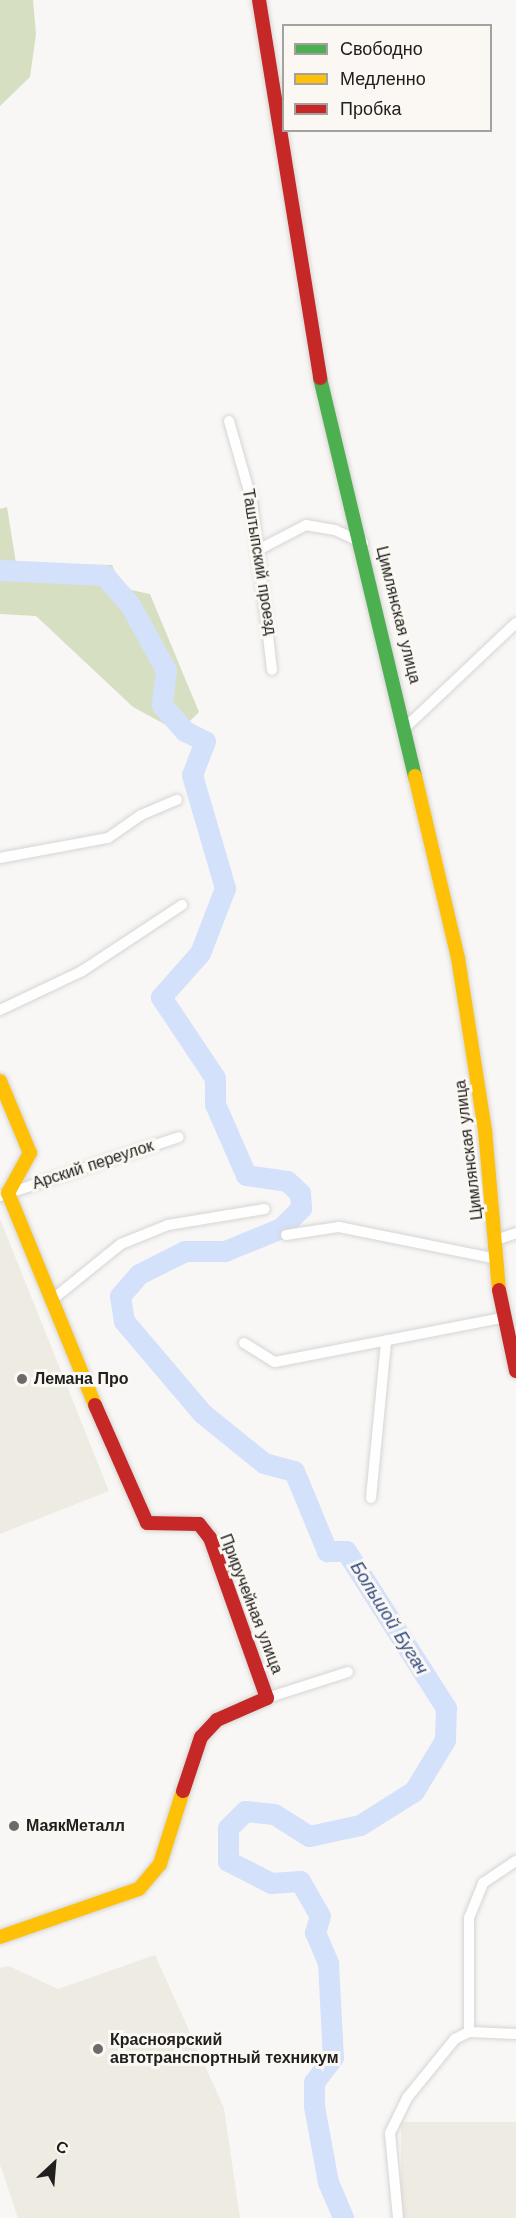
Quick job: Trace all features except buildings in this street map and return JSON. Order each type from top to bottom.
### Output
[{"type":"street","name":"Цимлянская улица","points":[[258,0],[297,219],[301,288],[407,726],[458,958],[496,1240],[493,1258],[501,1318],[516,1371]]},
{"type":"street","name":"Таштыпский проезд","points":[[229,421],[252,502],[272,670]]},
{"type":"street","points":[[258,550],[306,525],[335,530],[363,543]]},
{"type":"street","points":[[407,726],[516,623]]},
{"type":"street","points":[[0,858],[108,838],[141,815],[177,800]]},
{"type":"street","points":[[0,1010],[82,971],[182,905]]},
{"type":"street","points":[[0,1081],[30,1153],[4,1195]]},
{"type":"street","name":"Арский переулок","points":[[4,1195],[178,1137]]},
{"type":"street","name":"Приручейная улица","points":[[0,1937],[139,1889],[160,1864],[201,1737],[217,1720],[267,1698],[210,1538],[199,1524],[147,1523],[53,1299],[4,1195]]},
{"type":"street","points":[[53,1299],[121,1244],[168,1225],[265,1209]]},
{"type":"street","points":[[286,1235],[339,1227],[493,1258]]},
{"type":"street","points":[[496,1240],[516,1233]]},
{"type":"street","points":[[244,1343],[275,1362],[501,1318]]},
{"type":"street","points":[[371,1498],[386,1341]]},
{"type":"street","points":[[267,1698],[348,1672]]},
{"type":"street","points":[[470,2032],[469,1918],[483,1883],[516,1861]]},
{"type":"street","points":[[398,2218],[390,2133],[397,2114],[455,2039],[470,2032],[516,2034]]},
{"type":"shaded area","name":"Лемана Про","points":[[0,1219],[109,1491],[0,1534]]},
{"type":"shaded area","name":"Красноярский автотранспортный техникум","points":[[155,1955],[224,2108],[240,2218],[18,2218],[0,2165],[0,1968],[9,1966],[58,1989]]},
{"type":"shaded area","points":[[401,2122],[516,2122],[516,2218],[401,2218]]},
{"type":"green space","points":[[0,0],[33,0],[36,34],[30,77],[0,106]]},
{"type":"green space","points":[[7,507],[16,563],[112,565],[122,588],[150,594],[199,712],[179,732],[133,707],[36,616],[0,614],[0,509]]},
{"type":"waterway","name":"Большой Бугач","points":[[0,570],[104,575],[130,605],[166,670],[162,705],[185,731],[205,741],[192,775],[225,888],[200,953],[161,997],[215,1078],[215,1104],[246,1175],[287,1181],[300,1193],[301,1208],[281,1228],[225,1251],[185,1251],[139,1274],[120,1296],[124,1321],[202,1413],[264,1463],[294,1471],[327,1551],[346,1551],[446,1708],[445,1740],[414,1791],[360,1825],[309,1836],[274,1814],[245,1811],[228,1828],[228,1861],[271,1883],[300,1881],[320,1916],[315,1932],[328,1963],[333,2057],[314,2082],[314,2106],[328,2182],[343,2218]]},
{"type":"traffic: fast","points":[[320,378],[415,776]]},
{"type":"traffic: slow","points":[[415,776],[458,958],[485,1130],[499,1290]]},
{"type":"traffic: slow","points":[[0,1081],[30,1153],[8,1193],[95,1405]]},
{"type":"traffic: slow","points":[[0,1937],[139,1889],[160,1864],[183,1791]]},
{"type":"traffic: jam","points":[[259,0],[320,378]]},
{"type":"traffic: jam","points":[[499,1290],[516,1371]]},
{"type":"traffic: jam","points":[[95,1405],[147,1523],[199,1524],[210,1538],[267,1698],[217,1720],[201,1737],[183,1791]]},
{"type":"place","name":"Лемана Про","points":[[22,1379]]},
{"type":"place","name":"МаякМеталл","points":[[14,1826]]},
{"type":"place","name":"Красноярский автотранспортный техникум","points":[[98,2049]]}]
